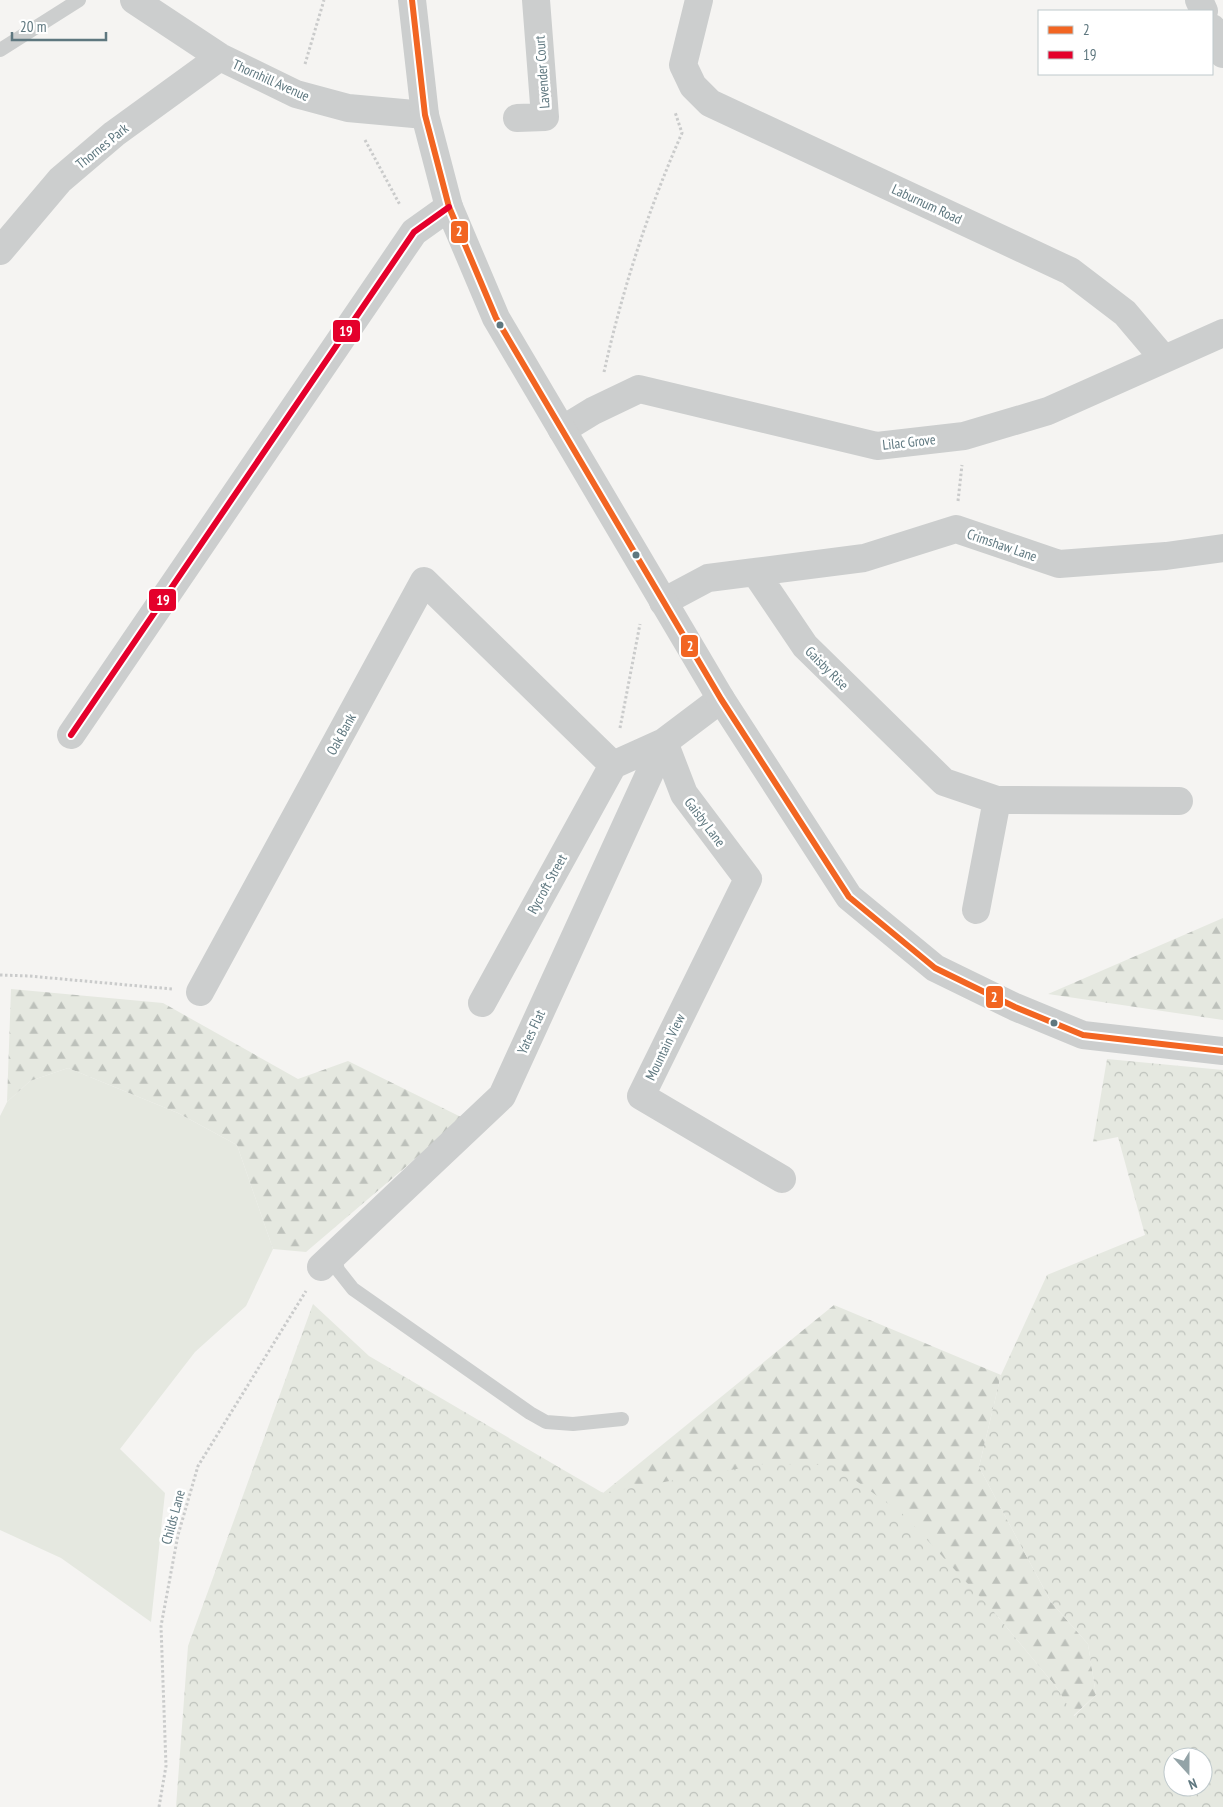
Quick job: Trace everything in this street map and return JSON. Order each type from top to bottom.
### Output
[{"type":"street","name":"Thornhill Avenue","points":[[134,0],[220,57],[296,94],[348,108],[425,115]]},
{"type":"street","points":[[412,0],[425,115],[449,207],[496,318],[721,699],[849,897],[935,968],[1015,1007],[1083,1035],[1223,1051]]},
{"type":"street","name":"Lavender Court","points":[[517,118],[545,117],[536,0]]},
{"type":"street","points":[[684,65],[699,0]]},
{"type":"street","points":[[1213,30],[1223,54]]},
{"type":"street","name":"Thornes Park","points":[[0,251],[60,180],[114,134],[220,57]]},
{"type":"street","name":"Laburnum Road","points":[[684,65],[693,86],[710,103],[1070,271],[1125,312],[1164,359]]},
{"type":"street","points":[[71,735],[414,232],[449,207]]},
{"type":"street","name":"Lilac Grove","points":[[562,430],[593,411],[638,389],[877,446],[964,436],[1048,411],[1223,333]]},
{"type":"street","name":"Crimshaw Lane","points":[[755,572],[864,558],[956,529],[1059,564],[1166,556],[1223,548]]},
{"type":"street","points":[[662,602],[708,578],[755,572]]},
{"type":"street","name":"Gaisby Rise","points":[[755,572],[805,646],[944,782],[997,800],[1179,801]]},
{"type":"street","name":"Oak Bank","points":[[200,992],[424,581],[613,765]]},
{"type":"street","points":[[613,765],[664,742],[721,699]]},
{"type":"street","name":"Gaisby Lane","points":[[664,742],[684,794],[748,879]]},
{"type":"street","name":"Yates Flat","points":[[327,1262],[502,1096],[664,742]]},
{"type":"street","name":"Rycroft Street","points":[[482,1003],[613,765]]},
{"type":"street","points":[[976,910],[997,800]]},
{"type":"street","name":"Mountain View","points":[[748,879],[641,1096],[782,1179]]},
{"type":"lane","points":[[0,50],[80,0]]},
{"type":"lane","points":[[327,1262],[338,1270],[353,1289],[514,1402],[546,1422],[573,1424],[622,1419]]},
{"type":"path","points":[[296,94],[324,0]]},
{"type":"path","points":[[593,411],[626,289],[664,175],[682,133],[673,106],[672,87],[684,65]]},
{"type":"path","points":[[348,108],[414,232]]},
{"type":"path","points":[[956,529],[964,436]]},
{"type":"path","points":[[613,765],[642,618],[662,602]]},
{"type":"path","points":[[0,975],[30,976],[200,992]]},
{"type":"path","name":"Childs Lane","points":[[159,1807],[166,1766],[161,1626],[178,1535],[198,1466],[327,1262]]},
{"type":"green space","points":[[1223,918],[1223,1020],[1048,994]]},
{"type":"green space","points":[[11,989],[163,1003],[298,1079],[348,1061],[463,1118],[306,1252],[273,1249],[237,1145],[178,1113],[68,1068],[30,1081],[7,1102]]},
{"type":"green space","points":[[1107,1059],[1223,1070],[1223,1807],[176,1807],[188,1646],[313,1304],[369,1356],[603,1493],[764,1464],[834,1465],[904,1515],[994,1612],[1057,1688],[1074,1716],[1096,1695],[1088,1644],[1051,1602],[979,1467],[1001,1375],[1047,1275],[1145,1235],[1118,1137],[1093,1142]]},
{"type":"green space","points":[[68,1068],[178,1113],[237,1145],[273,1249],[246,1306],[195,1352],[120,1449],[165,1493],[151,1622],[61,1558],[0,1530],[0,1116],[7,1102],[30,1081]]},
{"type":"green space","points":[[834,1305],[1001,1375],[979,1467],[1051,1602],[1088,1644],[1096,1695],[1073,1716],[1057,1688],[994,1612],[603,1493]]},
{"type":"transit line","name":"2","points":[[412,0],[425,115],[449,207],[496,318],[721,699],[849,897],[935,968],[1015,1007],[1083,1035],[1223,1051]]},
{"type":"transit line","name":"19","points":[[71,735],[414,232],[449,207]]}]
